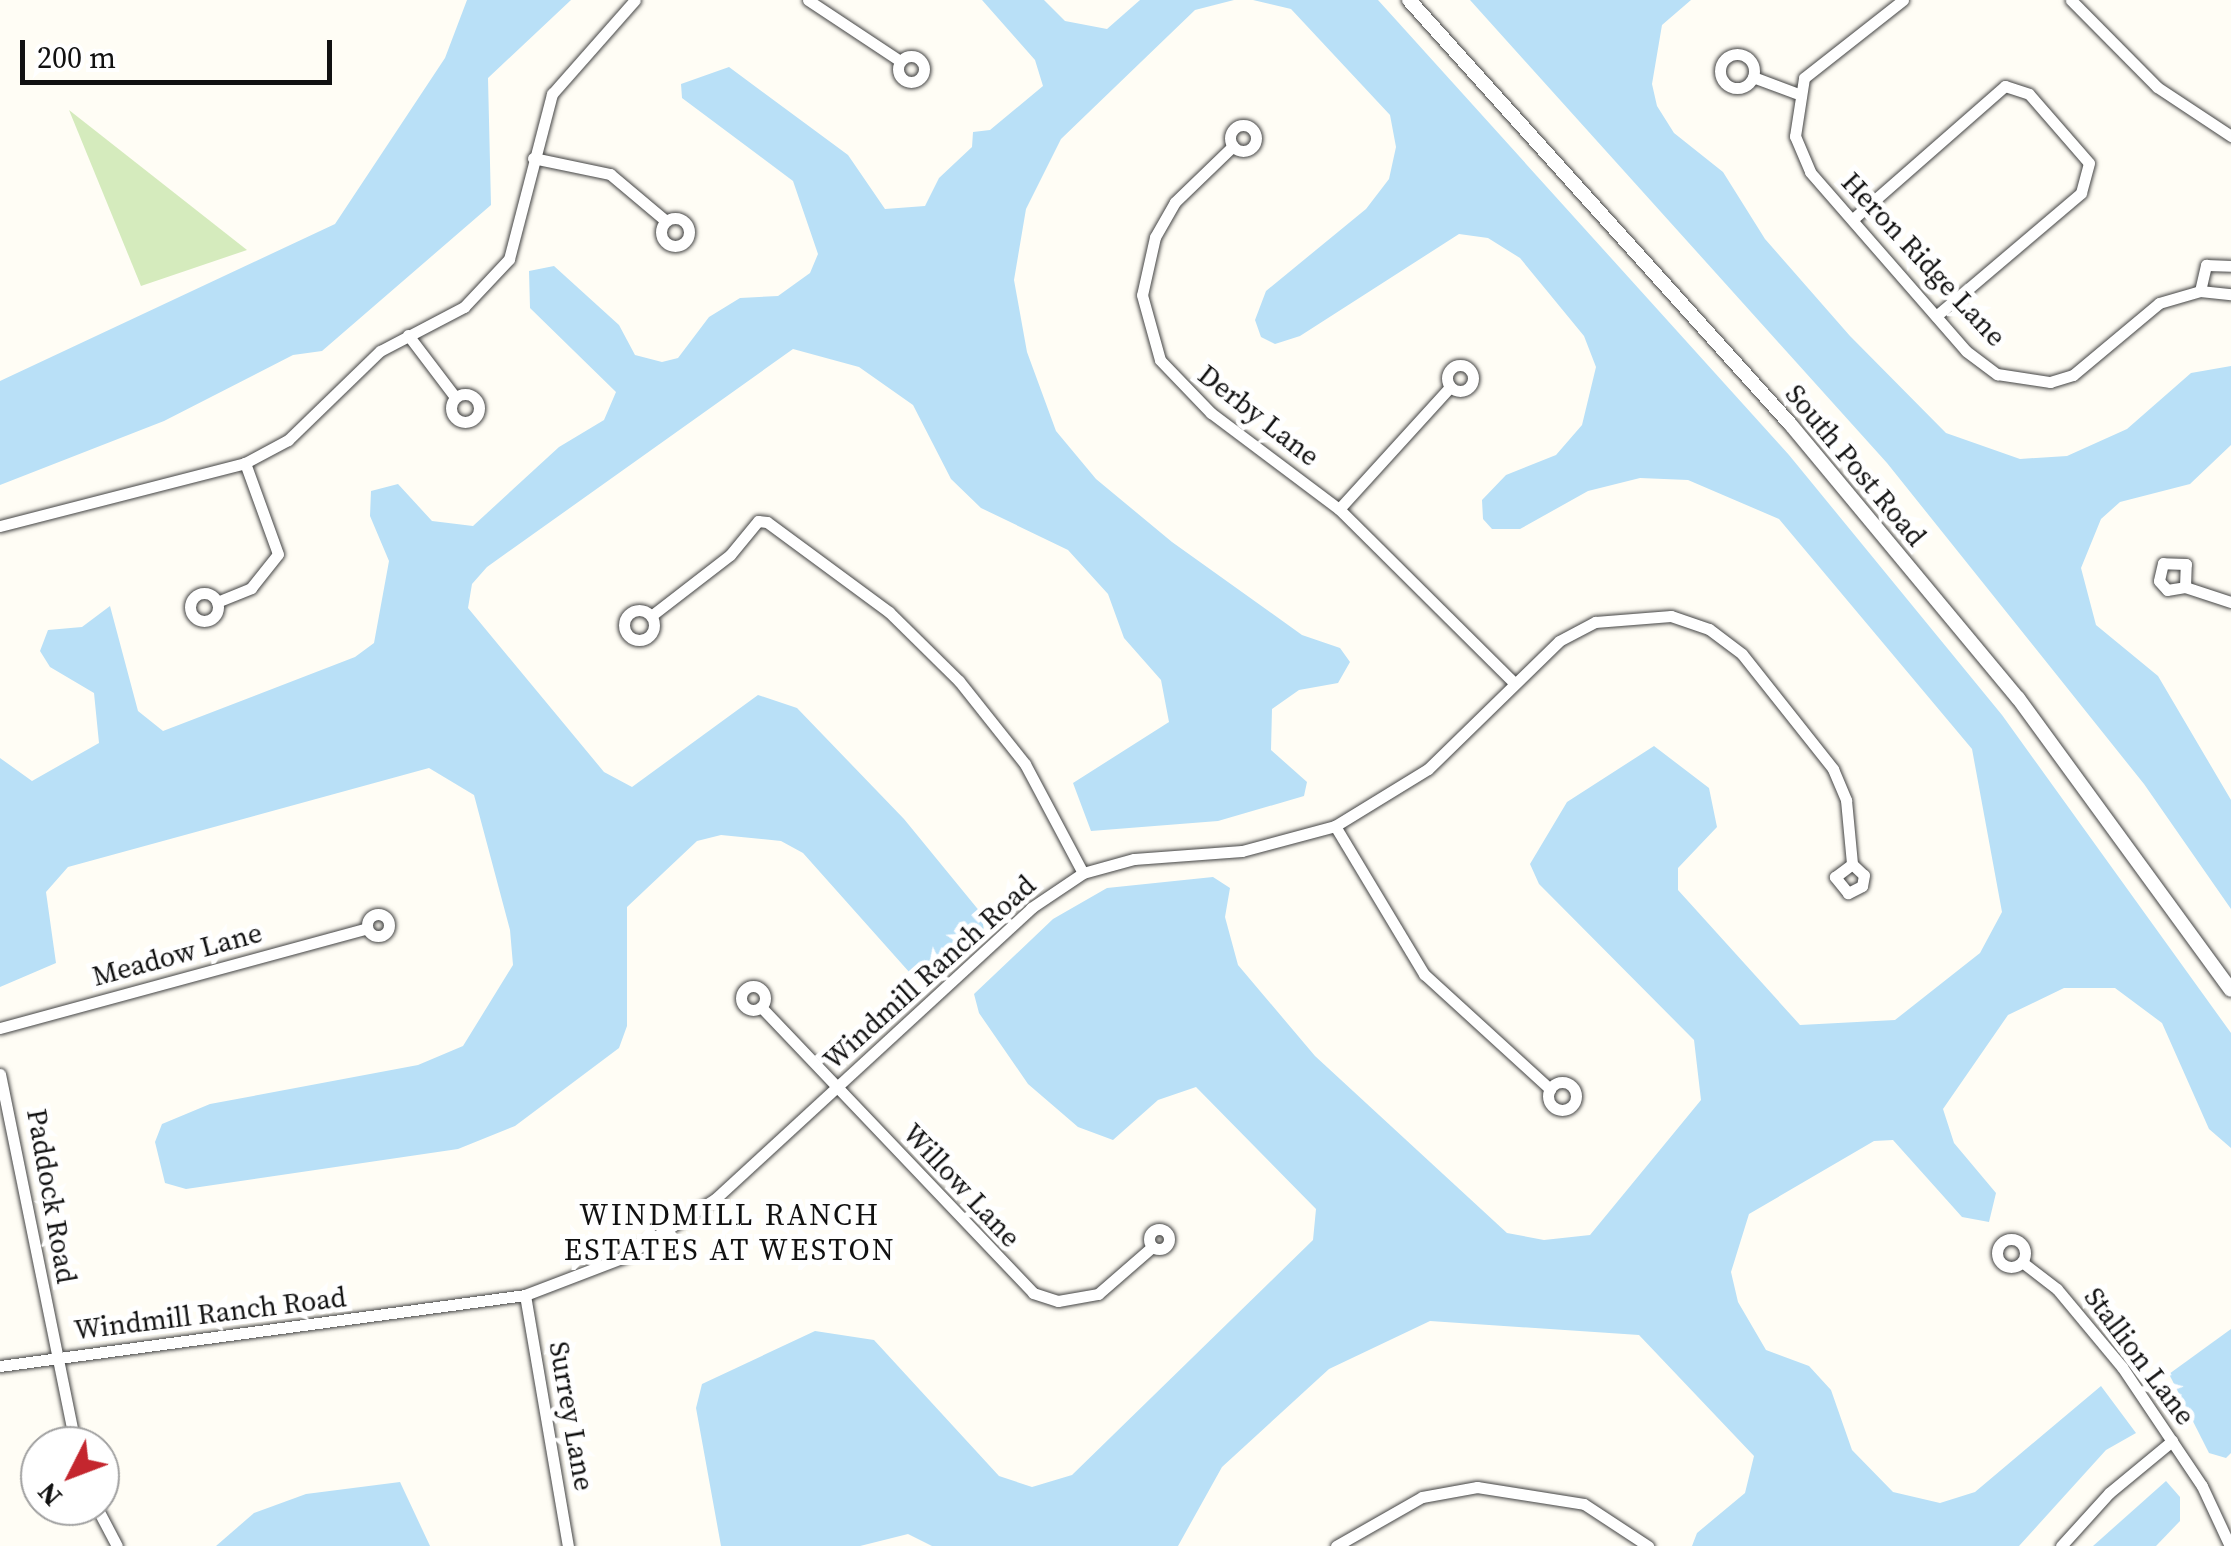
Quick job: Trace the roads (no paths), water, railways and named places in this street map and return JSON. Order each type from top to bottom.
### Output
[{"type":"street","points":[[0,526],[245,463],[288,440],[350,376],[408,335],[464,306],[509,259],[526,215],[533,158],[552,94],[634,0]]},
{"type":"street","points":[[808,0],[900,61]]},
{"type":"street","name":"South Post Road","points":[[1408,0],[1791,425],[2018,698],[2231,990]]},
{"type":"street","points":[[1753,76],[1796,93],[1812,70],[1903,0]]},
{"type":"street","points":[[2071,0],[2146,78],[2231,136]]},
{"type":"street","points":[[1853,219],[2005,86],[2029,94],[2077,149],[2090,174],[2081,193],[1936,316]]},
{"type":"street","name":"Heron Ridge Lane","points":[[1796,93],[1795,136],[1810,172],[1936,316],[1997,374],[2050,382],[2073,375],[2142,311],[2200,291],[2231,294]]},
{"type":"street","name":"Derby Lane","points":[[1233,146],[1175,202],[1154,237],[1142,295],[1149,330],[1180,388],[1339,509],[1514,683]]},
{"type":"street","points":[[533,158],[610,174],[666,221]]},
{"type":"street","name":"Heron Ridge Lane","points":[[2200,291],[2206,264],[2231,266]]},
{"type":"street","points":[[408,335],[455,398]]},
{"type":"street","points":[[1339,509],[1450,387]]},
{"type":"street","points":[[217,602],[251,588],[278,554],[245,463]]},
{"type":"street","points":[[651,616],[730,555],[758,521],[766,522],[889,612],[960,681],[1024,764],[1083,874]]},
{"type":"street","points":[[2185,587],[2231,602]]},
{"type":"street","name":"Windmill Ranch Road","points":[[0,1366],[525,1295],[666,1233],[716,1199],[1031,908],[1083,874],[1134,859],[1242,851],[1335,826],[1428,768],[1559,641],[1595,622],[1671,616],[1709,629],[1742,654],[1821,746],[1846,800],[1852,864]]},
{"type":"street","points":[[1335,826],[1424,974],[1550,1089]]},
{"type":"street","name":"Meadow Lane","points":[[0,1028],[367,928]]},
{"type":"street","name":"Willow Lane","points":[[762,1008],[1033,1293],[1058,1301],[1098,1294],[1152,1247]]},
{"type":"street","name":"Paddock Road","points":[[0,1074],[71,1426]]},
{"type":"street","name":"Stallion Lane","points":[[2022,1262],[2090,1325],[2172,1441],[2230,1546]]},
{"type":"street","name":"Surrey Lane","points":[[525,1295],[568,1546]]},
{"type":"street","points":[[2061,1546],[2122,1480],[2172,1441]]},
{"type":"street","points":[[1336,1546],[1422,1497],[1477,1486],[1584,1504],[1648,1546]]},
{"type":"water","points":[[467,0],[571,0],[488,78],[491,205],[322,351],[293,355],[164,421],[0,485],[0,381],[335,224],[445,58]]},
{"type":"water","points":[[982,0],[1044,0],[1065,21],[1107,29],[1140,0],[1234,0],[1195,10],[1061,139],[1026,209],[1014,280],[1027,352],[1056,431],[1096,479],[1172,542],[1302,635],[1340,648],[1350,662],[1338,683],[1299,690],[1272,709],[1271,750],[1307,782],[1304,796],[1218,821],[1091,831],[1073,783],[1169,722],[1161,680],[1124,638],[1108,594],[1068,550],[981,508],[951,479],[913,405],[859,367],[793,349],[487,567],[472,584],[468,608],[604,772],[632,787],[758,695],[797,708],[904,819],[981,913],[984,930],[930,978],[910,973],[803,853],[781,841],[721,835],[697,841],[627,907],[627,1026],[619,1048],[515,1126],[458,1149],[186,1189],[165,1183],[155,1142],[162,1124],[210,1104],[418,1065],[463,1046],[513,965],[510,930],[474,795],[429,768],[68,867],[46,892],[56,963],[0,987],[0,758],[32,781],[99,743],[94,693],[50,667],[40,651],[48,630],[82,627],[110,606],[138,711],[163,731],[355,657],[374,643],[389,561],[370,516],[371,491],[398,484],[432,521],[473,526],[559,447],[604,420],[616,392],[530,308],[529,271],[554,266],[619,325],[635,355],[662,362],[678,358],[709,317],[740,298],[778,296],[810,273],[818,254],[793,181],[682,98],[681,84],[729,67],[848,155],[885,209],[925,206],[939,178],[972,147],[973,132],[990,130],[1043,86],[1035,60]]},
{"type":"water","points":[[1253,0],[1378,0],[1789,455],[2002,715],[2231,1033],[2231,1148],[2209,1129],[2162,1023],[2115,988],[2064,988],[2008,1015],[1943,1109],[1954,1143],[1996,1193],[1989,1222],[1962,1217],[1893,1140],[1874,1141],[1749,1214],[1731,1272],[1738,1302],[1766,1350],[1809,1366],[1831,1390],[1852,1450],[1893,1492],[1940,1503],[1975,1492],[2101,1386],[2136,1433],[2106,1450],[2019,1546],[1692,1546],[1697,1533],[1745,1493],[1754,1456],[1639,1335],[1430,1321],[1329,1369],[1222,1467],[1178,1546],[932,1546],[908,1534],[860,1546],[721,1546],[696,1408],[702,1384],[815,1331],[874,1340],[999,1476],[1032,1487],[1072,1475],[1313,1240],[1316,1209],[1196,1087],[1158,1100],[1113,1140],[1078,1127],[1028,1084],[979,1013],[974,994],[1053,919],[1107,888],[1213,877],[1230,888],[1225,917],[1238,965],[1315,1056],[1507,1233],[1544,1240],[1590,1235],[1701,1100],[1694,1040],[1539,884],[1530,864],[1567,802],[1654,746],[1709,788],[1717,827],[1678,868],[1678,890],[1800,1025],[1895,1020],[1980,953],[2002,912],[1972,749],[1779,519],[1688,480],[1640,478],[1588,491],[1520,529],[1492,529],[1483,519],[1482,500],[1506,475],[1556,455],[1582,425],[1596,367],[1584,336],[1520,258],[1488,238],[1459,234],[1300,336],[1275,344],[1261,337],[1255,320],[1266,291],[1366,209],[1389,179],[1396,147],[1390,115],[1291,9]]},
{"type":"water","points":[[1470,0],[1691,0],[1662,25],[1652,84],[1657,106],[1674,133],[1723,172],[1765,239],[1850,336],[1946,433],[2020,459],[2067,456],[2127,429],[2191,373],[2231,366],[2231,445],[2190,484],[2120,502],[2101,519],[2081,568],[2096,625],[2158,676],[2231,800],[2231,909],[2144,784],[1887,463]]},
{"type":"water","points":[[2231,1329],[2231,1453],[2226,1458],[2209,1453],[2169,1374]]},
{"type":"water","points":[[2166,1481],[2180,1497],[2180,1521],[2156,1546],[2093,1546]]},
{"type":"water","points":[[400,1482],[430,1546],[216,1546],[254,1513],[306,1494]]},
{"type":"district","name":"WINDMILL RANCH ESTATES AT WESTON","points":[[730,1232]]}]
